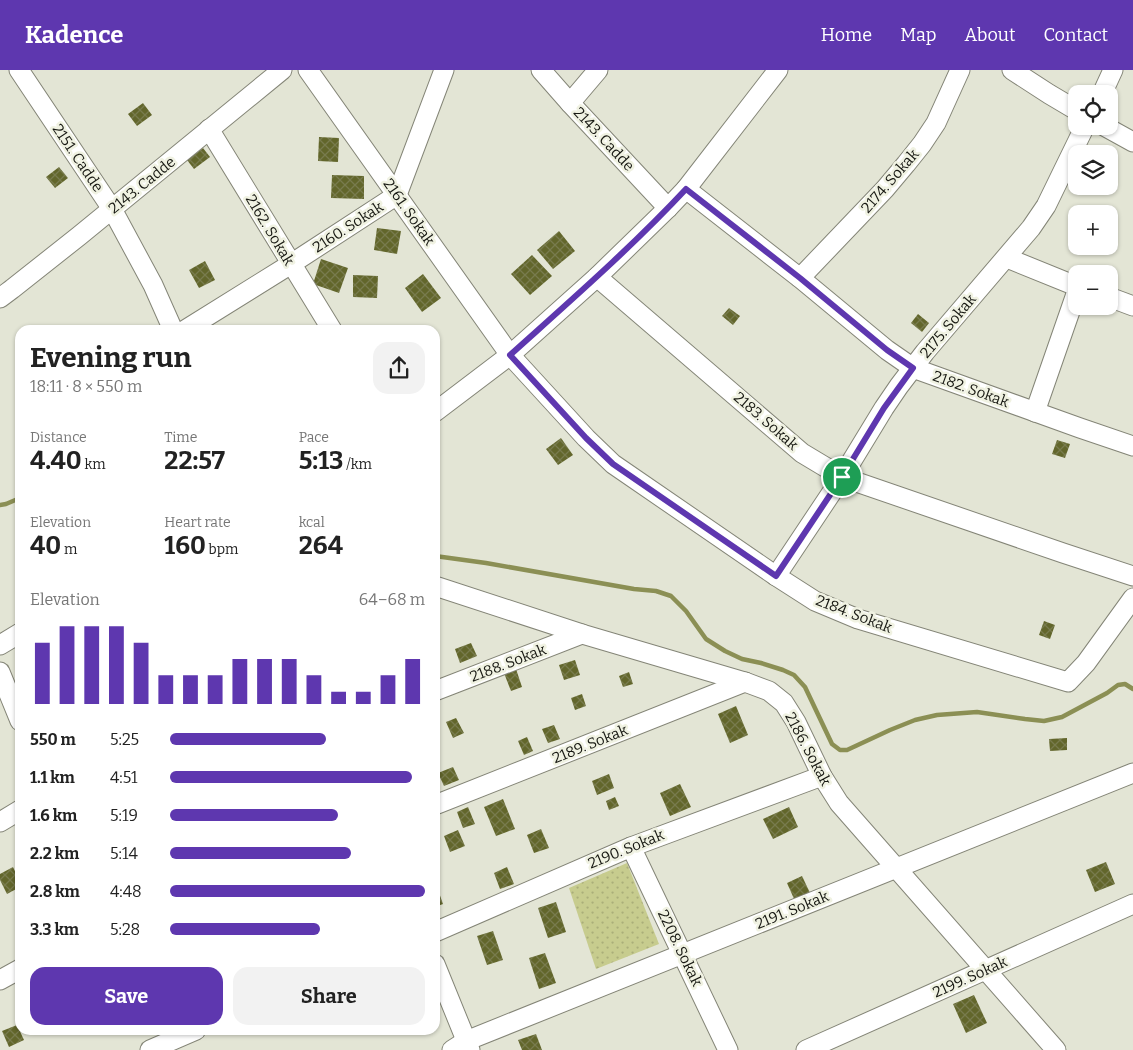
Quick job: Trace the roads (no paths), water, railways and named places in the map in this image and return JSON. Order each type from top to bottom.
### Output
[{"type":"street","name":"2151. Cadde","points":[[19,70],[112,209],[144,265],[171,325]]},
{"type":"street","name":"2143. Cadde","points":[[0,298],[54,257],[282,70]]},
{"type":"street","name":"2161. Sokak","points":[[308,70],[510,355]]},
{"type":"street","name":"2160. Sokak","points":[[193,325],[397,195],[444,70]]},
{"type":"street","name":"2143. Cadde","points":[[541,70],[668,208]]},
{"type":"street","points":[[570,103],[598,70]]},
{"type":"street","points":[[440,408],[510,355],[597,277],[668,208],[686,189],[778,70]]},
{"type":"street","name":"2174. Sokak","points":[[800,278],[885,189],[912,157],[936,122],[960,70]]},
{"type":"street","points":[[1012,70],[1068,105]]},
{"type":"street","points":[[1106,85],[1113,70]]},
{"type":"street","name":"2162. Sokak","points":[[210,129],[329,325]]},
{"type":"street","points":[[1118,134],[1133,142]]},
{"type":"street","name":"2175. Sokak","points":[[776,576],[842,477],[884,408],[913,368],[1032,228],[1046,206],[1082,135]]},
{"type":"street","name":"2182. Sokak","points":[[686,189],[800,278],[887,350],[913,368],[1133,446]]},
{"type":"street","points":[[1007,258],[1068,283]]},
{"type":"street","name":"2183. Sokak","points":[[597,277],[802,453],[842,477],[1133,576]]},
{"type":"street","points":[[1118,300],[1133,306]]},
{"type":"street","points":[[1035,412],[1069,315]]},
{"type":"street","name":"2184. Sokak","points":[[510,355],[586,438],[613,464],[776,576],[814,600],[858,619],[1068,682],[1086,663],[1133,598]]},
{"type":"street","name":"2186. Sokak","points":[[440,588],[582,634],[745,682],[769,691],[784,703],[796,722],[822,776],[839,803],[1056,1050]]},
{"type":"street","name":"2188. Sokak","points":[[440,689],[582,634]]},
{"type":"street","points":[[0,645],[15,636]]},
{"type":"street","points":[[0,672],[15,709]]},
{"type":"street","name":"2189. Sokak","points":[[440,803],[745,682]]},
{"type":"street","name":"2191. Sokak","points":[[463,1047],[683,955],[1133,773]]},
{"type":"street","name":"2190. Sokak","points":[[440,930],[631,847],[822,776]]},
{"type":"street","points":[[0,822],[15,813]]},
{"type":"street","name":"2208. Sokak","points":[[631,847],[728,1050]]},
{"type":"street","name":"2199. Sokak","points":[[806,1050],[1133,904]]},
{"type":"street","points":[[0,980],[15,972]]},
{"type":"street","points":[[440,979],[463,1047]]},
{"type":"street","points":[[159,1043],[182,1035]]},
{"type":"waterway","points":[[0,505],[15,500]]},
{"type":"waterway","points":[[440,557],[656,591],[671,596],[686,611],[706,639],[742,659],[761,663],[794,675],[805,687],[832,744],[840,750],[847,750],[915,720],[937,715],[977,712],[1044,721],[1062,717],[1118,685],[1125,684],[1133,689]]}]
